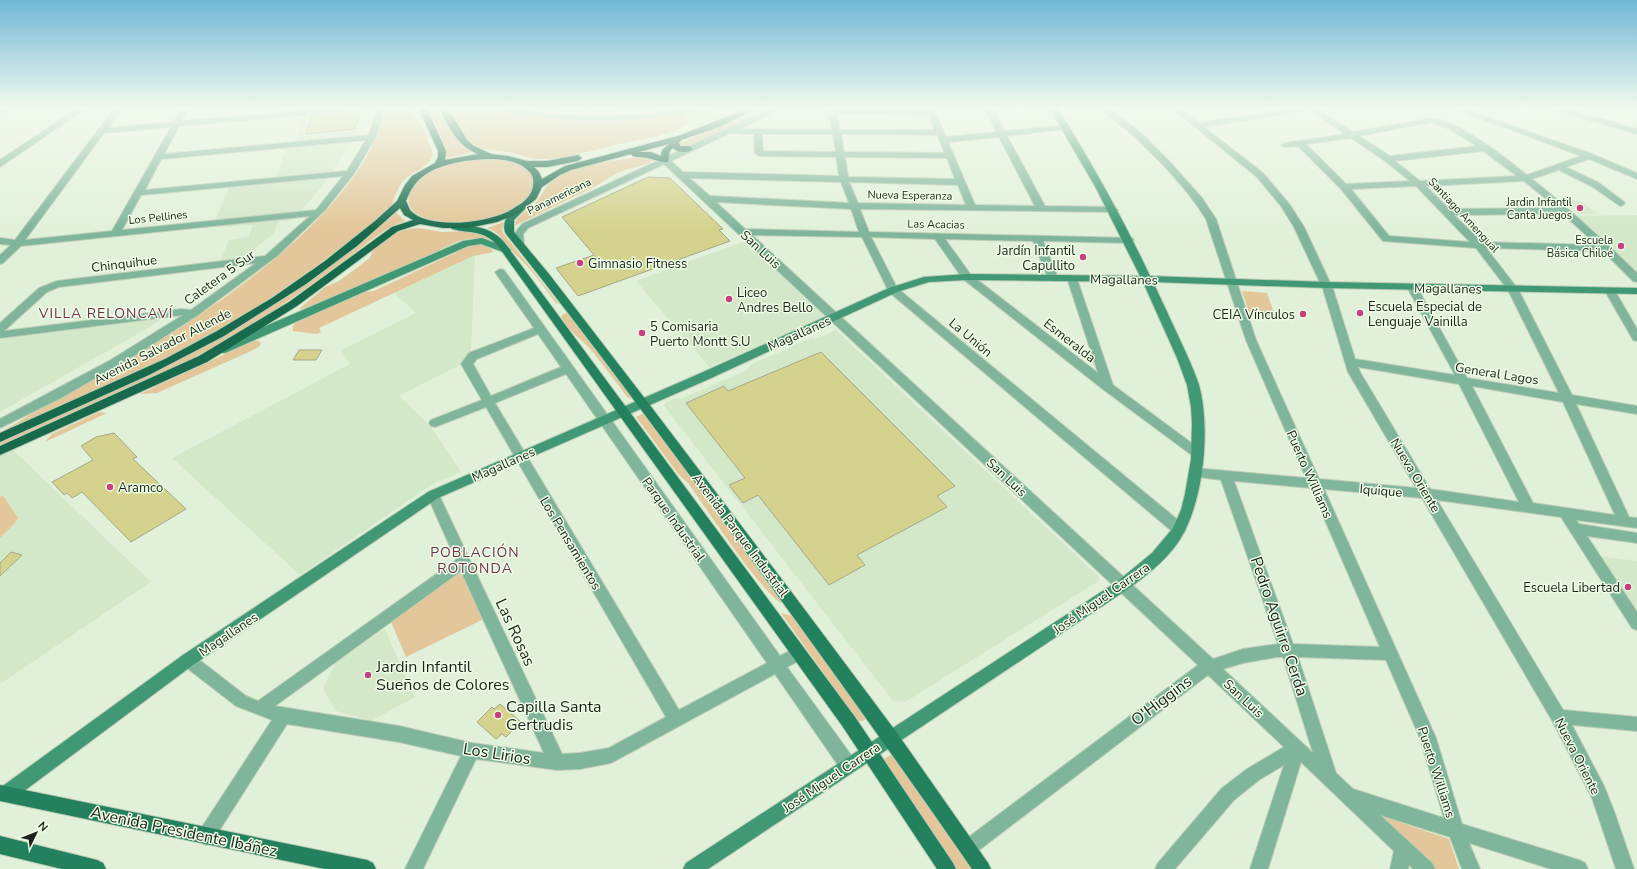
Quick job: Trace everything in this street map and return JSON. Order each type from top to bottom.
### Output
[{"type":"highway","points":[[438,166],[442,156],[441,150]]},
{"type":"highway","points":[[474,150],[482,154],[524,164],[552,164],[615,150]]},
{"type":"highway","points":[[498,157],[468,158],[428,170],[412,182],[403,195],[402,202],[405,209],[411,216],[420,221],[436,225],[455,227],[492,222],[512,214],[522,207],[530,200],[538,186],[562,171],[639,150]]},
{"type":"highway","points":[[624,154],[646,154],[665,160],[667,150]]},
{"type":"highway","points":[[524,164],[536,174],[538,186]]},
{"type":"highway","name":"Avenida Salvador Allende","points":[[0,438],[149,371],[242,321],[327,264],[379,224],[402,202]]},
{"type":"highway","name":"Avenida Salvador Allende","points":[[0,451],[203,359],[293,304],[392,231],[405,224],[420,221]]},
{"type":"main road","name":"Avenida Parque Industrial","points":[[522,207],[511,218],[508,227],[509,232],[642,403],[890,738],[982,869]]},
{"type":"main road","name":"Avenida Parque Industrial","points":[[455,227],[490,233],[506,250],[799,653],[869,752],[946,869]]},
{"type":"main road","points":[[544,303],[555,306],[568,306]]},
{"type":"main road","points":[[554,316],[568,306]]},
{"type":"main road","name":"Avenida Presidente Ibáñez","points":[[2,796],[367,869]]},
{"type":"main road","points":[[0,845],[97,869]]},
{"type":"street","points":[[0,164],[4,158],[17,150]]},
{"type":"street","points":[[0,261],[18,243],[87,150]]},
{"type":"street","points":[[116,233],[162,150]]},
{"type":"street","points":[[158,157],[238,150]]},
{"type":"street","name":"Caletera 5 Sur","points":[[0,424],[74,387],[115,363],[194,313],[267,259],[294,236],[318,212],[350,173],[365,150]]},
{"type":"street","name":"Panamericana","points":[[519,244],[517,236],[521,229],[525,226],[688,150]]},
{"type":"street","points":[[759,150],[759,153],[950,156]]},
{"type":"street","name":"La Unión","points":[[840,150],[844,179],[854,206],[865,234],[893,290],[1179,529]]},
{"type":"street","points":[[948,150],[972,208]]},
{"type":"street","points":[[1011,150],[1041,208]]},
{"type":"street","name":"José Miguel Carrera","points":[[692,869],[1123,585],[1156,559],[1171,542],[1179,529],[1188,509],[1195,473],[1199,420],[1195,393],[1189,374],[1129,240],[1078,150]]},
{"type":"street","name":"Puerto Williams","points":[[1152,150],[1199,200],[1214,226],[1251,340],[1428,738],[1456,831],[1471,869]]},
{"type":"street","name":"Nueva Oriente","points":[[1229,150],[1260,175],[1285,205],[1299,227],[1326,285],[1360,383],[1428,494],[1559,717],[1598,792],[1606,811],[1625,869]]},
{"type":"street","points":[[1307,150],[1344,187],[1386,239],[1479,245],[1607,248]]},
{"type":"street","name":"Santiago Amengual","points":[[1374,150],[1419,184],[1447,212],[1479,245],[1513,289],[1631,522]]},
{"type":"street","points":[[1388,159],[1470,150]]},
{"type":"street","points":[[1486,150],[1527,178],[1567,211],[1607,248],[1637,279]]},
{"type":"street","points":[[1571,150],[1637,176]]},
{"type":"street","points":[[1344,187],[1527,178],[1589,156]]},
{"type":"street","name":"San Luis","points":[[665,160],[1210,666],[1426,869]]},
{"type":"street","points":[[1560,167],[1596,185],[1620,203]]},
{"type":"street","points":[[138,194],[350,173]]},
{"type":"street","points":[[682,175],[961,182]]},
{"type":"street","name":"Nueva Esperanza","points":[[708,199],[854,206],[1113,210]]},
{"type":"street","points":[[1447,212],[1567,211]]},
{"type":"street","name":"Los Pellines","points":[[0,241],[18,243],[318,212]]},
{"type":"street","name":"Las Acacias","points":[[743,232],[1129,240]]},
{"type":"street","name":"Esmeralda","points":[[938,236],[967,277],[1108,387],[1197,453]]},
{"type":"street","points":[[1037,238],[1053,278]]},
{"type":"street","name":"Avenida Salvador Allende","points":[[203,359],[466,243],[482,241],[506,250]]},
{"type":"street","name":"Chinquihue","points":[[0,329],[42,290],[57,284],[267,259]]},
{"type":"street","name":"Parque Industrial","points":[[500,272],[848,765]]},
{"type":"street","name":"Magallanes","points":[[2,796],[188,660],[433,495],[893,290],[936,277],[967,277],[1147,279],[1326,285],[1637,291]]},
{"type":"street","points":[[1072,278],[1108,387]]},
{"type":"street","points":[[1412,287],[1464,382],[1528,507]]},
{"type":"street","points":[[1610,291],[1637,338]]},
{"type":"street","points":[[0,336],[181,312],[194,313]]},
{"type":"street","name":"Los Pensamientos","points":[[540,329],[473,356],[467,364],[520,457],[677,720]]},
{"type":"street","name":"General Lagos","points":[[1352,362],[1637,410]]},
{"type":"street","points":[[435,423],[568,369]]},
{"type":"street","name":"Iquique","points":[[1195,473],[1428,494],[1631,522]]},
{"type":"street","name":"Pedro Aguirre Cerda","points":[[1226,476],[1289,650],[1310,712],[1329,778]]},
{"type":"street","name":"Las Rosas","points":[[433,495],[557,762]]},
{"type":"street","points":[[1564,512],[1637,624]]},
{"type":"street","points":[[1575,529],[1637,538]]},
{"type":"street","points":[[259,709],[464,562]]},
{"type":"street","name":"O'Higgins","points":[[968,848],[1198,672],[1210,666],[1250,655],[1289,650],[1391,654]]},
{"type":"street","name":"Los Lirios","points":[[188,660],[233,696],[259,709],[283,716],[399,734],[472,751],[557,762],[580,761],[611,755],[799,653]]},
{"type":"street","points":[[206,836],[283,716]]},
{"type":"street","points":[[1559,717],[1637,724]]},
{"type":"street","points":[[1164,869],[1228,794],[1239,784],[1266,765],[1297,748]]},
{"type":"street","points":[[1259,869],[1297,748]]},
{"type":"street","points":[[414,869],[472,751]]},
{"type":"street","name":"San Luis","points":[[1349,796],[1579,869]]},
{"type":"street","points":[[1399,869],[1403,848]]},
{"type":"shaded area","points":[[286,150],[346,150],[328,178],[295,219],[278,222],[273,234],[242,259],[220,262],[229,240],[248,237],[253,225],[212,227],[229,188],[274,182]]},
{"type":"shaded area","points":[[370,150],[431,150],[433,154],[432,158],[429,162],[405,179],[389,210],[345,245],[277,294],[205,338],[155,364],[0,434],[0,432],[42,407],[156,343],[237,288],[278,256],[316,221],[348,185]]},
{"type":"shaded area","points":[[444,150],[468,150],[472,152],[446,158]]},
{"type":"shaded area","points":[[490,150],[597,150],[580,154],[546,159],[537,159]]},
{"type":"shaded area","points":[[637,157],[654,160],[647,164],[616,174],[598,185],[514,226],[517,219],[534,205],[548,185],[559,176],[591,164]]},
{"type":"shaded area","points":[[486,159],[505,160],[518,164],[529,171],[532,176],[533,186],[531,192],[527,198],[515,208],[503,214],[476,222],[448,223],[435,221],[418,215],[411,208],[408,200],[410,190],[422,178],[431,172],[448,165]]},
{"type":"shaded area","name":"Jardin Infantil Canta Juegos","points":[[1563,201],[1580,201],[1598,214],[1578,214]]},
{"type":"shaded area","points":[[396,212],[405,221],[382,232],[312,284],[253,324],[223,342],[192,359],[0,447],[0,442],[159,370],[221,337],[289,294],[350,250]]},
{"type":"shaded area","name":"Escuela Básica Chiloé","points":[[1637,215],[1637,277],[1574,216]]},
{"type":"shaded area","points":[[504,222],[502,229],[503,233],[559,304],[556,303],[531,270],[499,235],[487,228]]},
{"type":"shaded area","points":[[419,228],[442,232],[469,231],[483,233],[493,241],[477,238],[461,240],[349,291],[325,301],[299,309],[325,287],[339,281],[370,258],[373,250],[397,232]]},
{"type":"shaded area","name":"Liceo Andres Bello","points":[[745,241],[825,317],[709,367],[636,281]]},
{"type":"shaded area","points":[[479,243],[486,245],[494,252],[473,256],[319,328],[321,332],[317,334],[293,331],[293,326],[297,321],[358,293],[374,291],[455,253],[464,246]]},
{"type":"shaded area","points":[[473,256],[475,257],[471,351],[458,366],[399,396],[431,427],[461,472],[434,483],[300,575],[172,458],[350,364],[341,350],[416,313],[394,293]]},
{"type":"shaded area","points":[[1242,291],[1267,293],[1276,318],[1250,316]]},
{"type":"shaded area","points":[[567,313],[631,396],[631,398],[628,398],[584,342],[564,323],[561,317],[563,314]]},
{"type":"shaded area","points":[[160,320],[158,322],[0,412],[0,339]]},
{"type":"shaded area","points":[[836,330],[1098,576],[1099,581],[905,702],[893,701],[664,406],[665,403],[674,399],[683,398],[747,370],[752,364],[812,338],[816,339]]},
{"type":"shaded area","points":[[253,341],[258,341],[261,343],[260,346],[157,393],[140,394]]},
{"type":"shaded area","points":[[99,412],[107,413],[45,442],[52,434]]},
{"type":"shaded area","points":[[645,414],[785,603],[783,604],[774,598],[749,568],[688,483],[679,475],[636,417]]},
{"type":"shaded area","points":[[12,449],[151,582],[0,684],[0,454]]},
{"type":"shaded area","points":[[2,496],[18,518],[0,538],[0,497]]},
{"type":"shaded area","name":"Escuela Libertad","points":[[1599,556],[1637,561],[1637,613]]},
{"type":"shaded area","points":[[460,573],[463,575],[484,619],[406,657],[391,622],[456,574]]},
{"type":"shaded area","points":[[781,613],[796,617],[868,717],[863,721],[858,721]]},
{"type":"shaded area","name":"Jardin Infantil Sueños de Colores","points":[[385,629],[415,697],[371,721],[336,711],[323,689],[336,662]]},
{"type":"shaded area","points":[[894,753],[972,869],[957,869],[884,759]]},
{"type":"shaded area","points":[[1383,818],[1387,818],[1449,839],[1459,869],[1433,869]]},
{"type":"building","points":[[648,177],[670,178],[723,229],[719,230],[730,241],[578,296],[556,268],[594,255],[562,217]]},
{"type":"building","points":[[299,350],[322,350],[316,360],[293,360]]},
{"type":"building","points":[[821,352],[955,486],[937,496],[947,507],[857,555],[865,565],[829,585],[758,495],[743,503],[729,485],[745,478],[686,403],[724,386],[728,391]]},
{"type":"building","name":"Aramco","points":[[114,433],[137,457],[133,459],[186,509],[131,542],[82,492],[72,498],[67,493],[64,495],[52,482],[93,460],[81,446],[96,437]]},
{"type":"building","points":[[11,552],[22,555],[0,576],[0,563]]},
{"type":"building","name":"Capilla Santa Gertrudis","points":[[500,704],[521,722],[506,737],[502,734],[496,739],[477,722],[492,707],[494,709]]},
{"type":"place","name":"Jardin Infantil Canta Juegos","points":[[1580,208]]},
{"type":"place","name":"Escuela Básica Chiloé","points":[[1621,246]]},
{"type":"place","name":"Jardín Infantil Capullito","points":[[1083,257]]},
{"type":"place","name":"Gimnasio Fitness","points":[[580,263]]},
{"type":"place","name":"Liceo Andres Bello","points":[[729,299]]},
{"type":"place","name":"Escuela Especial de Lenguaje Vainilla","points":[[1360,313]]},
{"type":"place","name":"CEIA Vínculos","points":[[1303,314]]},
{"type":"place","name":"5 Comisaria Puerto Montt S.U","points":[[642,333]]},
{"type":"place","name":"Aramco","points":[[110,487]]},
{"type":"place","name":"Escuela Libertad","points":[[1628,587]]},
{"type":"place","name":"Jardin Infantil Sueños de Colores","points":[[368,675]]},
{"type":"place","name":"Capilla Santa Gertrudis","points":[[498,715]]},
{"type":"district","name":"VILLA RELONCAVÍ","points":[[106,313]]},
{"type":"district","name":"POBLACIÓN ROTONDA","points":[[475,560]]}]
